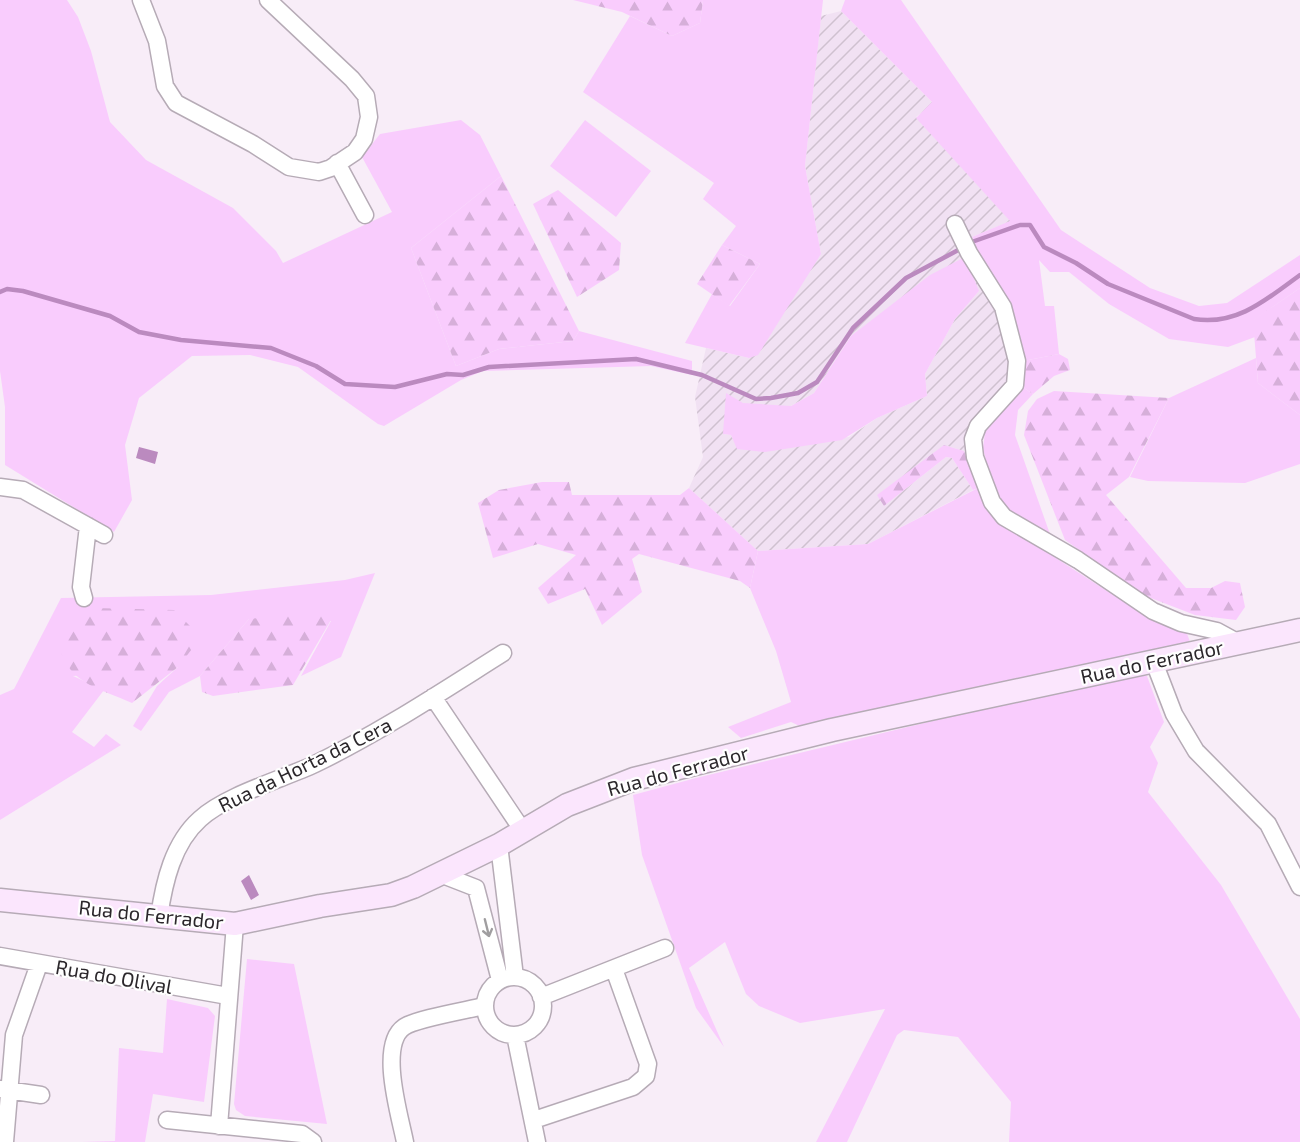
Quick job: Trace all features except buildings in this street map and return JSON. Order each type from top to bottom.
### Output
[{"type":"street","points":[[141,0],[157,41],[165,86],[176,103],[253,144],[289,167],[319,172],[355,152],[364,139],[369,117],[366,96],[352,79],[268,0]]},
{"type":"street","points":[[337,163],[365,215]]},
{"type":"street","points":[[957,228],[969,253],[1003,307],[1017,361],[1015,385],[982,420],[973,439],[975,457],[992,502],[1004,517],[1078,560],[1153,611],[1181,623],[1217,631],[1239,643]]},
{"type":"street","points":[[0,488],[23,490],[104,535]]},
{"type":"street","points":[[84,598],[81,587],[88,526]]},
{"type":"street","name":"Rua do Ferrador","points":[[0,900],[235,924],[320,906],[391,895],[499,845],[567,805],[634,779],[832,730],[1300,630]]},
{"type":"street","name":"Rua da Horta da Cera","points":[[159,917],[164,880],[182,841],[200,819],[218,806],[315,764],[371,735],[503,653]]},
{"type":"street","points":[[1154,662],[1174,714],[1196,751],[1268,824],[1300,887]]},
{"type":"street","points":[[433,697],[523,831]]},
{"type":"street","points":[[499,845],[508,978]]},
{"type":"street","points":[[471,859],[501,872]]},
{"type":"street","points":[[471,859],[476,888],[508,978]]},
{"type":"street","points":[[440,874],[476,888]]},
{"type":"street","points":[[219,1126],[235,924]]},
{"type":"street","points":[[542,997],[665,948]]},
{"type":"street","name":"Rua do Olival","points":[[0,956],[228,996]]},
{"type":"street","points":[[5,1142],[5,1090],[14,1035],[39,964]]},
{"type":"street","points":[[534,1120],[633,1087],[646,1076],[648,1064],[614,969]]},
{"type":"street","points":[[508,978],[532,983],[542,997],[542,1014],[538,1022],[525,1033],[515,1035],[497,1030],[490,1023],[484,1006],[489,990],[508,978]]},
{"type":"street","points":[[405,1142],[392,1074],[392,1044],[404,1027],[484,1006]]},
{"type":"street","points":[[515,1035],[537,1142]]},
{"type":"street","points":[[5,1090],[41,1095]]},
{"type":"street","points":[[167,1120],[302,1134],[313,1142]]},
{"type":"shaded area","points":[[841,11],[933,103],[916,117],[1011,221],[972,237],[1021,386],[985,432],[969,420],[964,451],[944,445],[884,506],[946,457],[952,458],[973,490],[868,544],[758,551],[689,488],[703,457],[695,397],[706,348],[749,358],[821,254],[805,166],[821,16]],"holes":[[[979,291],[955,319],[925,374],[927,396],[877,418],[849,437],[738,449],[731,435],[723,434],[789,407],[814,393],[851,336]]]},
{"type":"shaded area","points":[[139,447],[158,452],[155,464],[136,458]]},
{"type":"shaded area","points":[[249,875],[259,895],[251,900],[241,881]]},
{"type":"green space","points":[[0,0],[67,0],[78,17],[91,51],[110,122],[146,160],[233,208],[276,251],[283,263],[392,212],[362,157],[380,134],[461,120],[480,135],[501,176],[411,248],[456,366],[499,349],[573,341],[579,331],[692,361],[692,375],[651,366],[483,371],[461,380],[384,426],[298,367],[250,355],[192,356],[139,398],[125,445],[132,500],[114,532],[5,465],[5,407],[0,371]]},
{"type":"green space","points":[[573,0],[703,0],[700,23],[672,36],[622,12]]},
{"type":"green space","points":[[703,0],[823,0],[805,166],[821,254],[758,355],[749,358],[685,343],[712,294],[730,306],[760,264],[722,245],[736,226],[703,199],[714,183],[583,92],[630,16],[672,36],[700,23]]},
{"type":"green space","points":[[845,0],[901,0],[1061,230],[1150,288],[1199,306],[1227,303],[1300,255],[1300,288],[1254,320],[1255,337],[1228,347],[1169,339],[1109,304],[1069,272],[1050,272],[1039,260],[1045,306],[1054,306],[1059,354],[1023,361],[972,237],[1010,221],[916,118],[932,102],[841,11]]},
{"type":"green space","points":[[585,120],[651,171],[616,217],[550,166]]},
{"type":"green space","points":[[501,176],[579,331],[573,341],[499,349],[456,366],[411,248]]},
{"type":"green space","points":[[558,190],[621,243],[619,270],[577,297],[533,204]]},
{"type":"green space","points":[[722,245],[760,264],[729,306],[697,284]]},
{"type":"green space","points":[[965,257],[979,291],[955,319],[925,374],[927,396],[877,418],[842,440],[765,452],[737,449],[731,435],[723,434],[726,393],[743,403],[791,406],[814,393],[851,336],[930,275]]},
{"type":"green space","points":[[1300,288],[1300,415],[1258,383],[1253,320]]},
{"type":"green space","points":[[1059,354],[1068,359],[1070,370],[1054,376],[1033,394],[1021,386],[1023,361]]},
{"type":"green space","points":[[1256,358],[1258,383],[1300,415],[1300,464],[1245,483],[1148,481],[1130,477],[1169,398]]},
{"type":"green space","points":[[1021,386],[1033,394],[1018,410],[1015,435],[1051,537],[1004,507],[990,477],[983,448],[985,432]]},
{"type":"green space","points":[[1054,391],[1169,398],[1129,477],[1106,495],[1186,588],[1211,588],[1225,581],[1240,583],[1245,607],[1236,620],[1195,615],[1143,595],[1065,540],[1024,435],[1028,411],[1037,399]]},
{"type":"green space","points":[[944,445],[964,451],[978,488],[973,490],[952,458],[946,457],[884,506],[877,495]]},
{"type":"green space","points":[[542,482],[569,482],[572,495],[680,495],[689,488],[758,551],[750,588],[740,581],[639,554],[632,559],[642,592],[602,625],[585,589],[548,604],[538,588],[576,555],[538,544],[493,558],[478,503],[499,490]]},
{"type":"green space","points":[[978,488],[997,520],[1155,622],[1186,631],[1192,647],[808,730],[791,722],[741,738],[728,727],[791,702],[776,651],[750,588],[758,551],[868,544]]},
{"type":"green space","points":[[375,573],[341,657],[301,676],[331,621],[249,619],[200,676],[169,692],[141,731],[133,726],[157,686],[178,667],[73,676],[104,690],[72,732],[94,747],[106,734],[121,745],[0,820],[0,695],[14,689],[61,598],[211,595],[345,580]]},
{"type":"green space","points":[[94,608],[174,610],[190,626],[195,645],[178,667],[132,703],[88,684],[71,670],[64,660],[60,648],[67,635]]},
{"type":"green space","points":[[327,610],[331,620],[293,685],[213,696],[202,692],[200,676],[249,619]]},
{"type":"green space","points":[[1132,673],[1147,676],[1164,722],[1150,747],[1158,763],[1148,792],[1221,885],[1300,1019],[1300,1142],[1009,1142],[1011,1102],[958,1037],[904,1030],[897,1035],[847,1142],[816,1142],[885,1009],[800,1023],[759,1006],[746,994],[725,942],[689,968],[724,1047],[696,1008],[642,855],[633,795]]},
{"type":"green space","points":[[247,959],[294,964],[327,1124],[245,1116],[236,1110],[234,1104]]},
{"type":"green space","points":[[167,999],[208,1008],[215,1016],[204,1102],[153,1094],[145,1142],[82,1142],[115,1141],[119,1048],[163,1053]]},
{"type":"waterway","points":[[969,243],[1020,225],[1030,225],[1044,247],[1076,263],[1108,284],[1194,319],[1224,318],[1251,309],[1300,275]]},
{"type":"waterway","points":[[0,292],[7,289],[23,291],[110,316],[139,332],[181,340],[271,348],[316,366],[345,384],[395,387],[447,374],[463,375],[489,367],[636,359],[702,375],[756,399],[798,393],[817,382],[853,328],[906,278],[962,248]]}]
